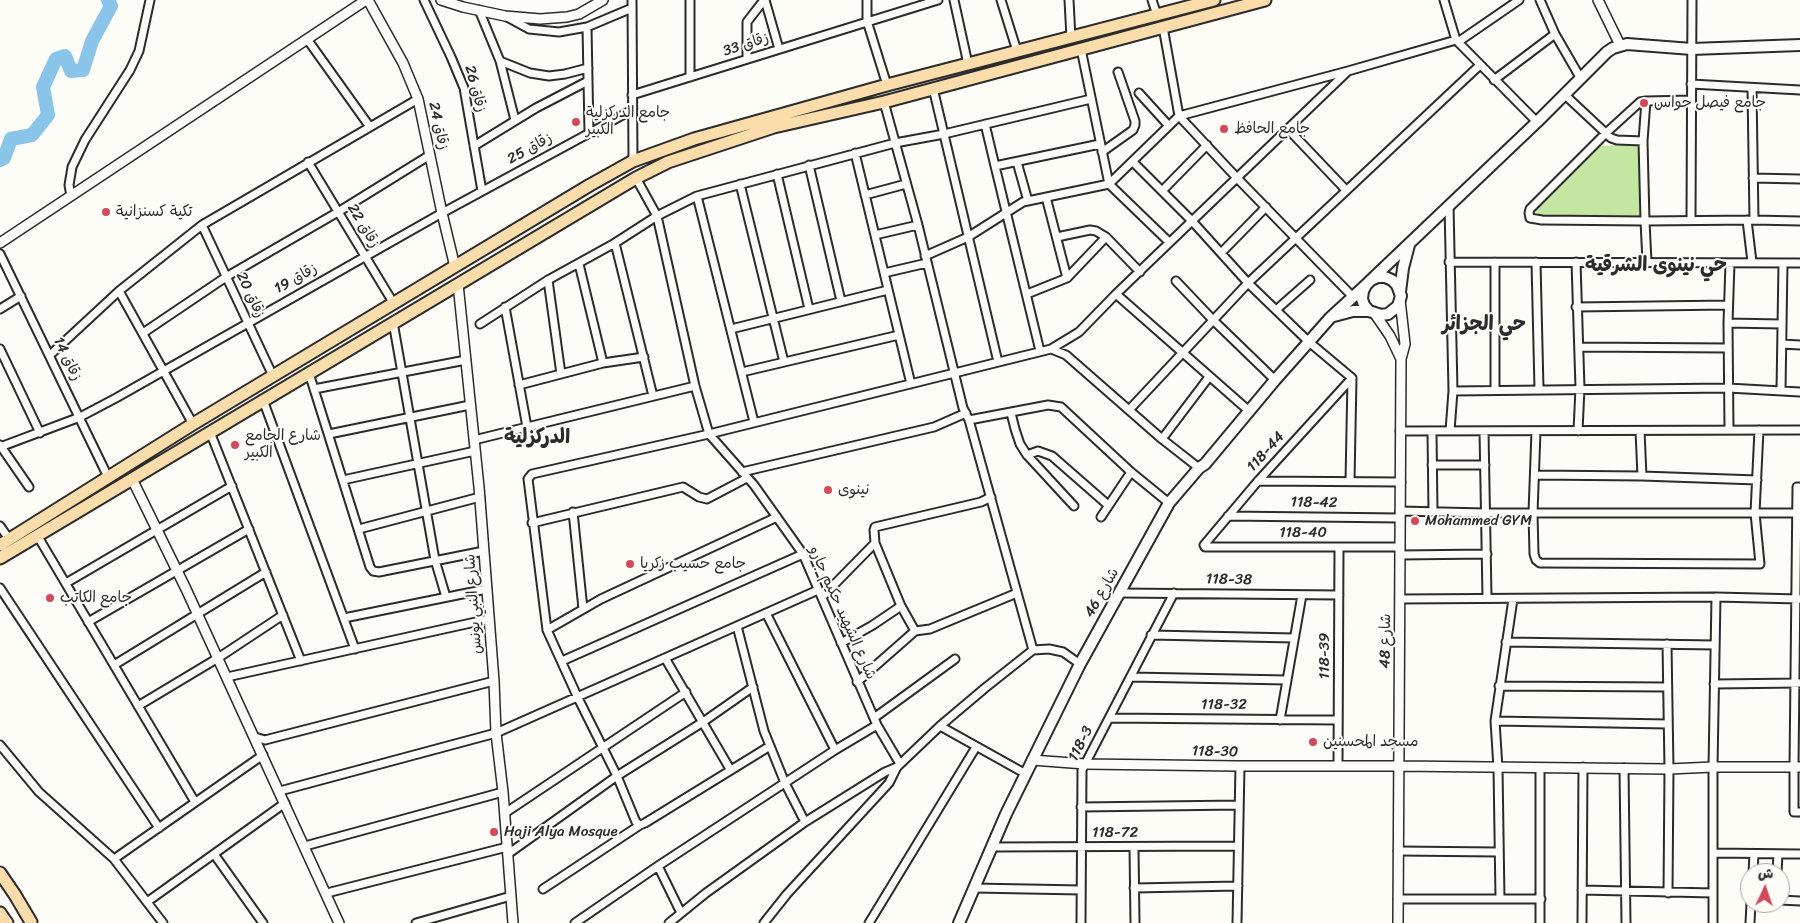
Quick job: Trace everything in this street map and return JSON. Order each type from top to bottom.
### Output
[{"type":"main road","points":[[5,542],[193,424],[633,161],[694,139],[886,85],[1214,0]]},
{"type":"main road","points":[[0,558],[636,178],[668,162],[774,127],[884,102],[1265,0]]},
{"type":"main road","points":[[1620,45],[1634,44],[1692,49],[1800,45]]},
{"type":"main road","name":"شارع 46","points":[[959,923],[1032,760],[1080,664],[1169,504],[1330,318],[1537,122],[1607,52],[1620,45]]},
{"type":"main road","points":[[1330,318],[1345,312],[1388,314],[1398,306],[1403,268],[1409,244]]},
{"type":"main road","points":[[1372,313],[1364,306],[1362,299],[1362,291],[1368,282],[1378,277],[1392,280],[1397,285],[1400,296]]},
{"type":"main road","points":[[0,873],[31,922]]},
{"type":"main road","points":[[0,883],[31,922]]},
{"type":"main road","points":[[0,914],[6,923]]},
{"type":"main road","points":[[0,918],[6,923]]},
{"type":"street","points":[[71,196],[69,185],[72,167],[85,140],[130,70],[139,51],[150,0]]},
{"type":"street","points":[[0,243],[367,0]]},
{"type":"street","name":"زقاق 24","points":[[367,0],[404,63],[418,99],[455,267]]},
{"type":"street","name":"زقاق 26","points":[[424,0],[464,88],[482,191]]},
{"type":"street","points":[[441,0],[505,16],[540,19],[579,14],[603,0]]},
{"type":"street","points":[[690,0],[690,77]]},
{"type":"street","points":[[764,0],[779,49]]},
{"type":"street","points":[[747,59],[747,22],[764,0]]},
{"type":"street","points":[[867,0],[867,21],[886,85]]},
{"type":"street","name":"زقاق 33","points":[[632,95],[867,21],[914,3],[938,0]]},
{"type":"street","points":[[954,0],[968,64]]},
{"type":"street","points":[[1001,0],[1018,51]]},
{"type":"street","points":[[1068,0],[1071,38]]},
{"type":"street","points":[[1152,0],[1157,15]]},
{"type":"street","points":[[1444,0],[1457,41],[1537,122]]},
{"type":"street","points":[[884,273],[926,260],[1007,214],[1023,202],[1109,184],[1179,116],[1457,41],[1519,0]]},
{"type":"street","points":[[1540,0],[1555,34],[1581,79]]},
{"type":"street","points":[[1598,0],[1620,45]]},
{"type":"street","points":[[1691,220],[1692,0]]},
{"type":"street","points":[[505,16],[530,28],[559,32],[587,27],[632,4],[633,161]]},
{"type":"street","points":[[479,10],[500,61],[516,120]]},
{"type":"street","points":[[587,27],[588,133]]},
{"type":"street","points":[[1163,27],[1179,116],[1353,296]]},
{"type":"street","points":[[1494,80],[1555,34]]},
{"type":"street","points":[[307,39],[370,127]]},
{"type":"street","points":[[1081,49],[1109,184],[1169,242]]},
{"type":"street","points":[[500,61],[530,73],[549,76],[588,68]]},
{"type":"street","points":[[1129,410],[1248,284],[1480,65]]},
{"type":"street","points":[[640,825],[636,822],[617,776],[547,630],[532,523],[528,479],[532,474],[709,434],[1051,349],[1079,332],[1169,242],[1348,71]]},
{"type":"street","points":[[995,166],[1101,148],[1132,130],[1135,121],[1118,72]]},
{"type":"street","points":[[474,146],[516,120],[588,82]]},
{"type":"street","points":[[1692,84],[1752,89],[1800,90]]},
{"type":"street","points":[[933,88],[998,362]]},
{"type":"street","points":[[1752,89],[1753,178],[1750,220],[1752,262]]},
{"type":"street","points":[[1139,93],[1169,126]]},
{"type":"street","points":[[1565,95],[1611,138],[1643,141]]},
{"type":"street","points":[[480,324],[548,280],[615,243],[657,216],[697,196],[895,143],[944,134],[1091,98]]},
{"type":"street","points":[[50,355],[119,290],[202,225],[418,99]]},
{"type":"street","points":[[1692,100],[1640,102],[1606,132],[1530,208],[1530,218],[1542,220],[1800,221]]},
{"type":"street","points":[[1646,101],[1643,141],[1646,262]]},
{"type":"street","points":[[884,102],[918,225],[963,408],[968,417],[1033,650]]},
{"type":"street","name":"زقاق 25","points":[[442,213],[632,110]]},
{"type":"street","points":[[985,124],[1040,351]]},
{"type":"street","points":[[1288,129],[1346,190]]},
{"type":"street","points":[[1162,191],[1207,145]]},
{"type":"street","points":[[855,153],[911,384]]},
{"type":"street","points":[[143,333],[226,277],[338,212],[430,155]]},
{"type":"street","name":"زقاق 22","points":[[308,162],[394,304]]},
{"type":"street","points":[[1017,162],[1028,201]]},
{"type":"street","points":[[1132,162],[1192,221],[1248,284],[1309,342],[1352,378],[1350,481]]},
{"type":"street","points":[[809,165],[841,301]]},
{"type":"street","points":[[777,174],[809,309]]},
{"type":"street","points":[[636,178],[657,216],[695,386],[709,434]]},
{"type":"street","points":[[1753,178],[1800,178]]},
{"type":"street","points":[[740,184],[784,362]]},
{"type":"street","points":[[865,195],[906,184]]},
{"type":"street","points":[[697,196],[754,422]]},
{"type":"street","points":[[1046,197],[1067,278]]},
{"type":"street","points":[[1449,206],[1453,391],[1450,431]]},
{"type":"street","points":[[1221,253],[1266,207]]},
{"type":"street","name":"زقاق 19","points":[[0,446],[80,417],[442,213]]},
{"type":"street","name":"زقاق 20","points":[[202,225],[273,376]]},
{"type":"street","points":[[875,235],[918,225]]},
{"type":"street","points":[[1057,237],[1090,230],[1096,231],[1106,237],[1140,272]]},
{"type":"street","points":[[1027,294],[1067,278],[1106,237]]},
{"type":"street","points":[[615,243],[653,396]]},
{"type":"street","name":"زقاق 14","points":[[0,254],[108,478]]},
{"type":"street","points":[[1449,262],[1800,263]]},
{"type":"street","points":[[1495,262],[1495,389]]},
{"type":"street","points":[[1536,262],[1539,389]]},
{"type":"street","points":[[1576,262],[1580,388],[1578,431]]},
{"type":"street","points":[[1729,430],[1728,305],[1730,263]]},
{"type":"street","points":[[1781,391],[1783,263]]},
{"type":"street","points":[[579,264],[603,363]]},
{"type":"street","points":[[548,280],[561,374]]},
{"type":"street","points":[[1276,310],[1310,280]]},
{"type":"street","points":[[1176,281],[1275,380]]},
{"type":"street","name":"شارع النبي يونس","points":[[458,284],[480,497],[494,681],[496,733],[505,813],[513,923]]},
{"type":"street","points":[[119,290],[193,424]]},
{"type":"street","points":[[731,329],[773,317],[888,290]]},
{"type":"street","points":[[1116,294],[1249,411]]},
{"type":"street","points":[[0,309],[21,296]]},
{"type":"street","name":"شارع 48","points":[[1398,923],[1400,431],[1401,359],[1405,344],[1400,296]]},
{"type":"street","points":[[1576,306],[1728,305]]},
{"type":"street","points":[[505,307],[527,427]]},
{"type":"street","points":[[1372,313],[1390,336],[1401,359]]},
{"type":"street","points":[[394,322],[435,560],[446,597]]},
{"type":"street","points":[[1728,323],[1782,324]]},
{"type":"street","points":[[742,372],[899,334]]},
{"type":"street","points":[[1782,344],[1800,345]]},
{"type":"street","points":[[1579,347],[1728,348]]},
{"type":"street","points":[[0,349],[40,432]]},
{"type":"street","points":[[1051,349],[1066,354],[1162,439],[1199,468]]},
{"type":"street","points":[[519,385],[603,363],[644,357]]},
{"type":"street","points":[[314,389],[466,360]]},
{"type":"street","points":[[309,373],[370,567],[373,571],[379,572],[484,551]]},
{"type":"street","points":[[1162,439],[1209,377]]},
{"type":"street","name":"118-44","points":[[1205,547],[1204,545],[1258,481],[1352,378]]},
{"type":"street","points":[[474,440],[695,386]]},
{"type":"street","points":[[1453,391],[1580,388],[1728,388],[1800,392]]},
{"type":"street","points":[[263,400],[355,649]]},
{"type":"street","points":[[329,434],[470,405]]},
{"type":"street","points":[[532,523],[682,487],[699,498],[707,499],[744,475],[968,417],[1011,413],[1048,405],[1060,407],[1169,504]]},
{"type":"street","points":[[1011,413],[1014,429],[1027,455],[1074,506]]},
{"type":"street","points":[[1640,430],[1642,476]]},
{"type":"street","points":[[1536,431],[1533,514],[1534,554],[1536,560],[1540,563],[1760,564],[1755,513],[1759,430]]},
{"type":"street","points":[[1400,431],[1800,430]]},
{"type":"street","points":[[1484,431],[1487,597]]},
{"type":"street","points":[[210,432],[301,661]]},
{"type":"street","points":[[1432,432],[1433,512]]},
{"type":"street","name":"شارع الشهيد حكيم جارو","points":[[709,434],[778,517],[803,554],[857,682],[898,765]]},
{"type":"street","points":[[0,446],[29,487]]},
{"type":"street","points":[[1027,455],[1038,451],[1052,456],[1108,505]]},
{"type":"street","points":[[343,480],[475,452]]},
{"type":"street","points":[[1432,465],[1485,465]]},
{"type":"street","points":[[1101,517],[1131,472]]},
{"type":"street","points":[[1535,475],[1757,480]]},
{"type":"street","points":[[132,479],[178,571],[339,923]]},
{"type":"street","points":[[1258,481],[1401,482]]},
{"type":"street","points":[[66,584],[232,486]]},
{"type":"street","points":[[1800,487],[1797,487],[1797,767],[1794,812],[1800,812]]},
{"type":"street","points":[[359,529],[480,497]]},
{"type":"street","points":[[915,631],[901,606],[875,543],[873,534],[875,527],[980,502],[991,497]]},
{"type":"street","points":[[573,512],[583,609]]},
{"type":"street","name":"118-42","points":[[1228,516],[1433,512],[1533,514],[1798,513]]},
{"type":"street","points":[[547,630],[601,598],[778,517]]},
{"type":"street","points":[[0,526],[5,542]]},
{"type":"street","points":[[88,622],[249,529]]},
{"type":"street","points":[[37,536],[195,802]]},
{"type":"street","points":[[822,597],[875,543]]},
{"type":"street","name":"118-40","points":[[1205,547],[1339,547],[1486,554]]},
{"type":"street","name":"118-39","points":[[1338,766],[1339,547]]},
{"type":"street","points":[[562,661],[803,554]]},
{"type":"street","points":[[114,665],[266,572]]},
{"type":"street","points":[[0,588],[159,828]]},
{"type":"street","points":[[344,618],[487,589]]},
{"type":"street","points":[[280,792],[496,733],[818,590]]},
{"type":"street","points":[[915,631],[921,632],[930,629],[1017,593]]},
{"type":"street","name":"118-38","points":[[1120,593],[1339,595]]},
{"type":"street","name":"118-3","points":[[1081,923],[1081,776],[1085,764],[1174,594]]},
{"type":"street","points":[[1280,720],[1302,595]]},
{"type":"street","points":[[1400,599],[1716,597],[1798,599]]},
{"type":"street","points":[[1713,923],[1712,767],[1716,597]]},
{"type":"street","points":[[1500,899],[1498,768],[1495,721],[1513,599]]},
{"type":"street","points":[[841,643],[901,606]]},
{"type":"street","points":[[766,613],[835,750]]},
{"type":"street","points":[[138,706],[218,658],[283,615]]},
{"type":"street","points":[[227,677],[489,619]]},
{"type":"street","points":[[737,626],[764,730],[785,783],[805,822]]},
{"type":"street","points":[[857,682],[915,631]]},
{"type":"street","points":[[1151,635],[1294,638]]},
{"type":"street","points":[[1506,642],[1715,645]]},
{"type":"street","points":[[1666,644],[1669,769],[1668,892]]},
{"type":"street","points":[[669,923],[805,822],[898,765],[940,726],[1033,650],[1049,649],[1063,652],[1080,664]]},
{"type":"street","points":[[665,658],[730,769]]},
{"type":"street","points":[[575,923],[835,750],[876,721],[955,659]]},
{"type":"street","points":[[1131,677],[1287,680]]},
{"type":"street","points":[[255,737],[264,740],[494,681]]},
{"type":"street","points":[[1714,684],[1797,683]]},
{"type":"street","points":[[1499,686],[1668,687]]},
{"type":"street","points":[[326,893],[508,851],[617,776],[703,722],[753,687]]},
{"type":"street","points":[[505,813],[686,692]]},
{"type":"street","name":"118-32","points":[[1110,718],[1338,720]]},
{"type":"street","points":[[1495,721],[1668,724]]},
{"type":"street","points":[[940,726],[1026,774]]},
{"type":"street","points":[[0,745],[39,792],[114,859],[163,923]]},
{"type":"street","points":[[543,889],[640,825],[770,746]]},
{"type":"street","points":[[870,923],[976,747]]},
{"type":"street","points":[[114,859],[263,755]]},
{"type":"street","name":"118-30","points":[[1032,760],[1085,764],[1240,766],[1669,769],[1797,767]]},
{"type":"street","points":[[764,923],[787,894],[889,783],[898,765]]},
{"type":"street","points":[[1238,923],[1240,766]]},
{"type":"street","points":[[1582,923],[1583,767]]},
{"type":"street","points":[[1540,768],[1540,923]]},
{"type":"street","points":[[1624,768],[1626,923]]},
{"type":"street","points":[[305,846],[503,792]]},
{"type":"street","points":[[147,902],[285,803]]},
{"type":"street","points":[[1081,807],[1239,805]]},
{"type":"street","name":"118-72","points":[[992,847],[1238,846]]},
{"type":"street","points":[[1134,847],[1135,923]]},
{"type":"street","points":[[1398,851],[1498,852]]},
{"type":"street","points":[[1713,853],[1800,854]]},
{"type":"street","points":[[214,854],[263,923]]},
{"type":"street","points":[[1753,863],[1754,854]]},
{"type":"street","points":[[1778,854],[1778,863]]},
{"type":"street","points":[[658,866],[681,913]]},
{"type":"street","points":[[1134,888],[1238,886]]},
{"type":"street","points":[[974,888],[1081,890]]},
{"type":"street","points":[[1582,890],[1713,893]]},
{"type":"street","points":[[416,923],[511,896]]},
{"type":"street","points":[[1398,899],[1541,899]]},
{"type":"green space","points":[[1638,144],[1640,216],[1542,217],[1534,210],[1598,146]]},
{"type":"waterway","points":[[0,160],[4,158],[11,139],[32,135],[48,115],[43,87],[56,59],[65,56],[71,71],[83,70],[92,41],[111,6],[108,0]]},
{"type":"place","name":"جامع فيصل حواس","points":[[1644,103]]},
{"type":"place","name":"جامع الدركزلية الكبير","points":[[576,122]]},
{"type":"place","name":"جامع الحافظ","points":[[1224,129]]},
{"type":"place","name":"تكية كسنزانية","points":[[106,212]]},
{"type":"place","name":"شارع الجامع الكبير","points":[[235,445]]},
{"type":"place","name":"نينوى","points":[[828,490]]},
{"type":"place","name":"Mohammed GYM","points":[[1415,521]]},
{"type":"place","name":"جامع حسيب زكريا","points":[[630,564]]},
{"type":"place","name":"جامع الكاتب","points":[[50,598]]},
{"type":"place","name":"مسجد المحسنين","points":[[1313,742]]},
{"type":"place","name":"Haji Alya Mosque","points":[[494,832]]},
{"type":"district","name":"حي نينوى الشرقية","points":[[1656,266]]},
{"type":"district","name":"حي الجزائر","points":[[1484,325]]},
{"type":"district","name":"الدركزلية","points":[[537,438]]}]
